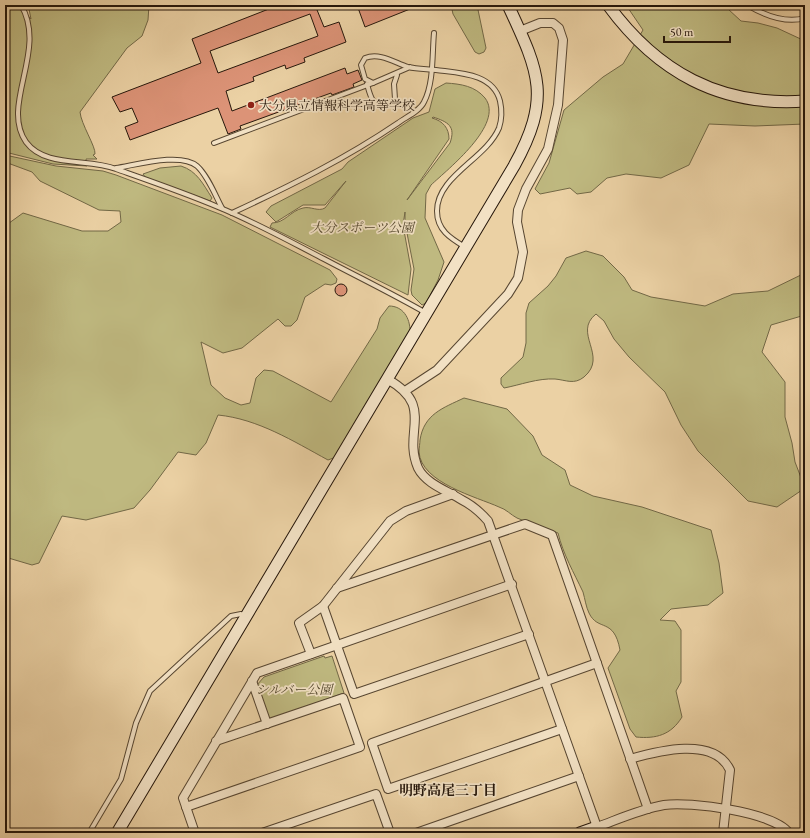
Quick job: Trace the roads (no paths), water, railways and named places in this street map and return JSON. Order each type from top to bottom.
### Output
[{"type":"street","points":[[117,833],[518,158],[534,122],[538,105],[536,77],[520,31],[508,5]]},
{"type":"street","points":[[608,5],[622,23],[657,58],[679,73],[701,84],[747,99],[770,102],[805,101]]},
{"type":"street","points":[[612,5],[622,23]]},
{"type":"street","points":[[405,391],[437,370],[508,294],[518,278],[523,252],[517,222],[518,210],[526,189],[548,149],[558,105],[564,47],[560,31],[553,23],[540,23],[520,31]]},
{"type":"street","points":[[387,379],[405,391],[413,406],[414,451],[419,469],[429,481],[453,494],[482,514],[488,521],[512,584],[598,830]]},
{"type":"street","points":[[311,654],[299,623],[323,606],[390,521],[396,517],[453,494]]},
{"type":"street","points":[[337,588],[525,524],[552,535],[648,809]]},
{"type":"street","points":[[195,833],[183,798],[257,672],[512,584]]},
{"type":"street","points":[[323,606],[354,694],[529,634]]},
{"type":"street","points":[[562,729],[388,789],[372,742],[597,663]]},
{"type":"street","points":[[252,682],[267,724]]},
{"type":"street","points":[[186,807],[360,746],[343,698],[216,741]]},
{"type":"street","points":[[630,759],[659,750],[676,749],[715,753],[725,760],[730,770],[723,833]]},
{"type":"street","points":[[416,833],[579,776]]},
{"type":"street","points":[[262,833],[376,794],[390,833]]},
{"type":"street","points":[[580,833],[598,830],[648,809],[664,805],[677,804],[726,809],[758,816],[786,828],[789,833]]},
{"type":"lane","points":[[21,5],[28,20],[30,35],[17,113],[21,135],[32,149],[43,156],[55,159],[98,163],[116,168],[222,208],[426,314]]},
{"type":"lane","points":[[747,5],[778,19],[799,20],[805,18]]},
{"type":"lane","points":[[232,213],[336,162],[368,143],[419,108],[424,103],[426,96],[431,70],[434,33]]},
{"type":"lane","points":[[397,74],[394,84],[395,99],[386,106],[378,106],[374,103],[367,86],[361,65],[362,61],[369,56],[390,59],[410,67],[468,74],[482,79],[494,90],[500,101],[502,114],[497,131],[479,153],[446,186],[438,203],[437,215],[440,228],[449,237],[465,247]]},
{"type":"lane","points":[[214,143],[367,86],[410,67]]},
{"type":"lane","points":[[365,80],[373,83]]},
{"type":"lane","points":[[116,168],[169,160],[185,160],[192,162],[202,171],[222,208]]},
{"type":"lane","points":[[89,833],[121,779],[136,723],[150,691],[231,616],[240,614],[246,616]]},
{"type":"place","name":"大分県立情報科学高等学校","points":[[251,105]]},
{"type":"district","name":"明野高尾三丁目","points":[[448,790]]},
{"type":"park label","name":"大分スポーツ公園","points":[[362,227]]},
{"type":"park label","name":"シルバー公園","points":[[294,689]]}]
